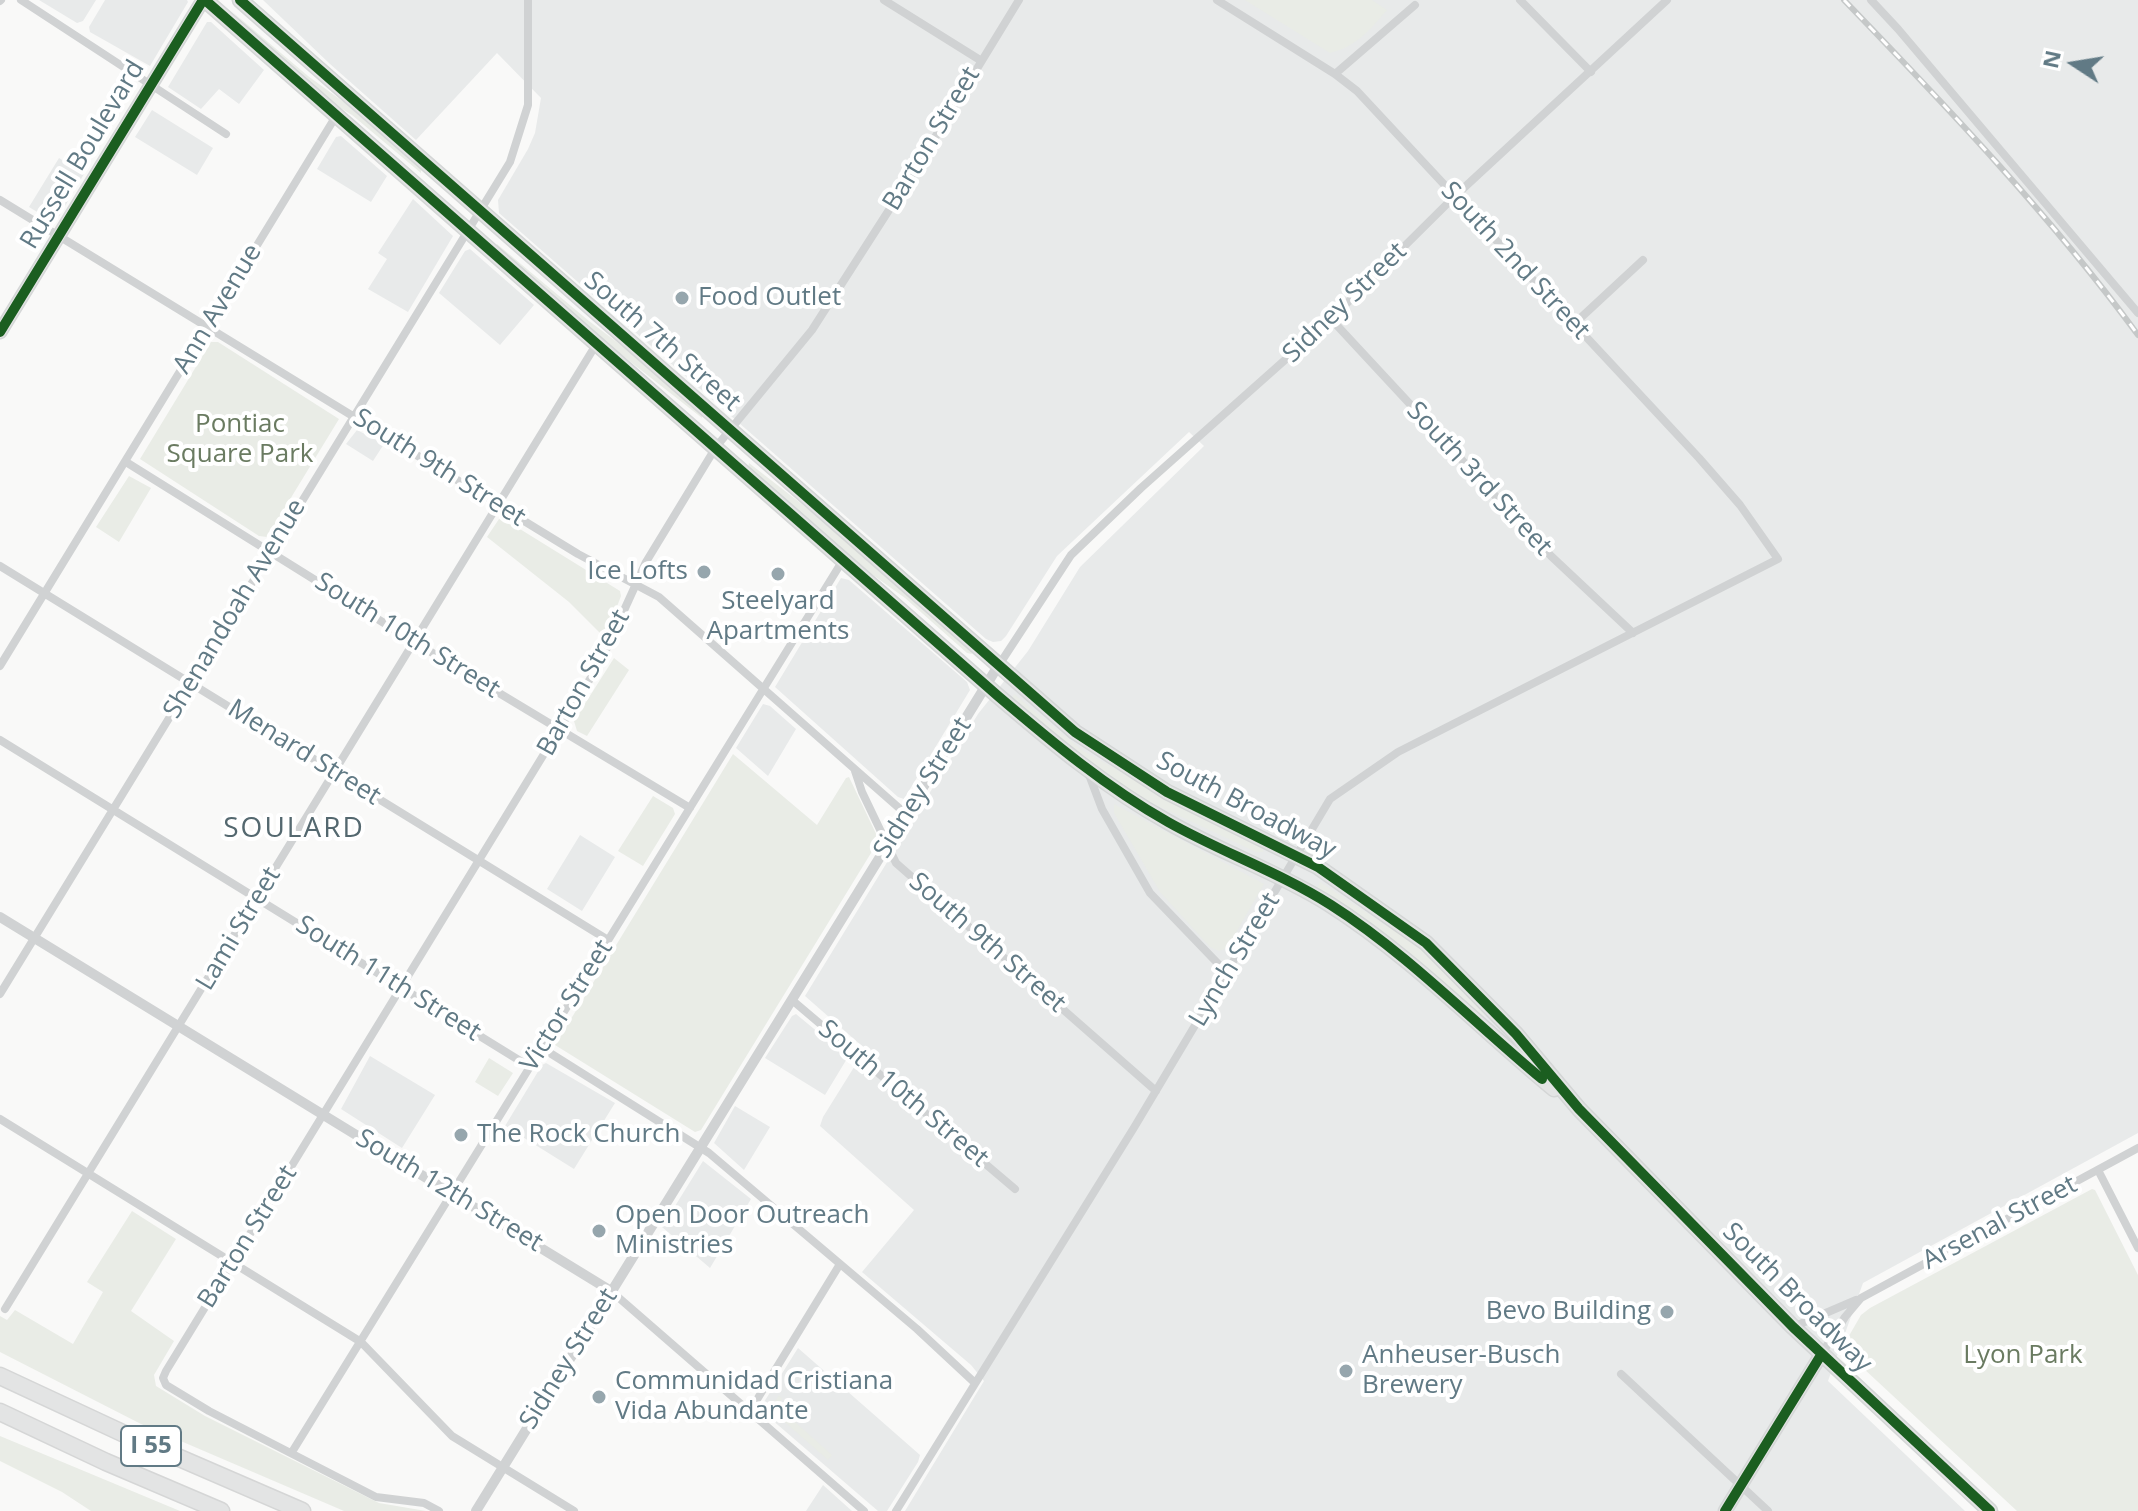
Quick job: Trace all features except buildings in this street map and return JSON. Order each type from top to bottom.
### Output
[{"type":"highway","name":"I 55","points":[[0,1376],[302,1511]]},
{"type":"highway","name":"I 55","points":[[0,1412],[221,1511]]},
{"type":"main road","name":"Russell Boulevard","points":[[0,332],[204,0]]},
{"type":"main road","name":"South 7th Street","points":[[204,0],[1088,771]]},
{"type":"main road","name":"South 7th Street","points":[[240,0],[253,7],[478,212],[1056,717]]},
{"type":"main road","name":"South Broadway","points":[[1056,717],[1093,745],[1167,792],[1298,855],[1426,943],[1513,1031],[1579,1109],[1793,1327],[1988,1510]]},
{"type":"main road","name":"South Broadway","points":[[1088,771],[1171,824],[1283,878],[1332,906],[1380,940],[1579,1109]]},
{"type":"main road","name":"Arsenal Street","points":[[1725,1511],[1821,1355]]},
{"type":"street","points":[[21,0],[226,134]]},
{"type":"street","name":"Shenandoah Avenue","points":[[0,994],[510,162],[529,98],[528,0]]},
{"type":"street","points":[[884,0],[980,60]]},
{"type":"street","name":"Barton Street","points":[[292,1452],[209,1411],[166,1385],[163,1378],[609,648],[646,562],[716,447],[812,330],[1019,0]]},
{"type":"street","name":"South 2nd Street","points":[[1217,0],[1357,91],[1699,458],[1740,505],[1778,559]]},
{"type":"street","points":[[1520,0],[1591,72]]},
{"type":"street","name":"Sidney Street","points":[[476,1511],[998,666],[1071,555],[1149,480],[1331,319],[1454,197],[1667,0]]},
{"type":"street","points":[[1871,0],[2138,313]]},
{"type":"street","points":[[1335,74],[1415,5]]},
{"type":"street","name":"Ann Avenue","points":[[0,666],[336,116]]},
{"type":"street","name":"South 9th Street","points":[[0,200],[578,554],[659,597],[907,815]]},
{"type":"street","points":[[1574,324],[1643,260]]},
{"type":"street","name":"South 3rd Street","points":[[1331,319],[1551,556],[1633,633]]},
{"type":"street","name":"Lami Street","points":[[5,1309],[416,643],[597,343]]},
{"type":"street","name":"South 10th Street","points":[[126,462],[416,643],[690,808]]},
{"type":"street","name":"Lynch Street","points":[[896,1511],[1156,1091],[1330,799],[1398,752],[1778,559]]},
{"type":"street","name":"Victor Street","points":[[292,1452],[843,560]]},
{"type":"street","name":"Menard Street","points":[[0,566],[608,940]]},
{"type":"street","name":"South 11th Street","points":[[0,740],[530,1067]]},
{"type":"street","name":"South 9th Street","points":[[854,768],[886,847],[902,869],[1156,1091]]},
{"type":"street","name":"South 7th Street","points":[[1088,771],[1107,819],[1150,893],[1227,973]]},
{"type":"street","name":"South 12th Street","points":[[0,917],[611,1291],[864,1511]]},
{"type":"street","name":"South 10th Street","points":[[792,1000],[1015,1189]]},
{"type":"street","points":[[542,1048],[701,1146],[917,1329],[975,1383]]},
{"type":"street","points":[[0,1119],[361,1342],[452,1436],[574,1511]]},
{"type":"street","name":"Arsenal Street","points":[[1793,1327],[1861,1298],[2138,1148]]},
{"type":"street","points":[[2098,1170],[2138,1248]]},
{"type":"street","points":[[750,1411],[840,1264]]},
{"type":"street","name":"Arsenal Street","points":[[1821,1355],[1861,1298]]},
{"type":"street","points":[[1621,1374],[1768,1511]]},
{"type":"street","points":[[292,1452],[376,1497],[424,1503],[439,1511]]},
{"type":"shaded area","points":[[39,0],[96,0],[83,21],[77,23]]},
{"type":"shaded area","points":[[105,0],[188,2],[150,66],[90,32],[89,27]]},
{"type":"shaded area","points":[[263,0],[2138,0],[2138,1133],[1863,1283],[1828,1381],[1965,1511],[905,1511],[984,1381],[971,1365],[862,1272],[914,1210],[820,1126],[856,1064],[871,1054],[805,996],[978,714],[1028,651],[1080,567],[1204,446],[1189,432],[1057,556],[1006,636],[1001,641],[986,639],[499,213],[498,200],[535,133],[541,98],[497,53],[416,140]]},
{"type":"shaded area","points":[[207,22],[211,22],[264,70],[239,104],[219,89],[201,109],[168,87]]},
{"type":"shaded area","points":[[152,110],[213,148],[197,175],[135,137]]},
{"type":"shaded area","points":[[341,136],[387,176],[371,202],[317,169],[336,137]]},
{"type":"shaded area","points":[[59,158],[84,174],[58,218],[52,221],[29,207]]},
{"type":"shaded area","points":[[413,199],[453,236],[408,312],[368,289],[387,259],[378,253]]},
{"type":"shaded area","points":[[470,249],[534,305],[500,345],[439,293],[465,251]]},
{"type":"shaded area","points":[[357,430],[384,444],[373,461],[346,444]]},
{"type":"shaded area","points":[[841,578],[849,580],[967,682],[970,690],[904,799],[898,797],[775,687]]},
{"type":"shaded area","points":[[763,704],[770,706],[796,729],[768,776],[736,748]]},
{"type":"shaded area","points":[[580,835],[615,857],[582,911],[547,889]]},
{"type":"shaded area","points":[[796,1014],[848,1057],[825,1095],[765,1058]]},
{"type":"shaded area","points":[[370,1056],[435,1095],[402,1148],[341,1109]]},
{"type":"shaded area","points":[[546,1063],[615,1103],[574,1169],[505,1126]]},
{"type":"shaded area","points":[[735,1106],[770,1127],[744,1170],[714,1143]]},
{"type":"shaded area","points":[[703,1161],[751,1199],[710,1268],[662,1227]]},
{"type":"shaded area","points":[[798,1348],[920,1455],[887,1511],[878,1511],[764,1413],[764,1402]]},
{"type":"shaded area","points":[[823,1485],[852,1511],[806,1511]]},
{"type":"green space","points":[[1245,0],[1372,0],[1387,10],[1355,42],[1330,53]]},
{"type":"green space","points":[[229,9],[345,103],[421,173],[352,115],[329,101]]},
{"type":"green space","points":[[497,244],[638,358],[702,418],[604,341],[496,247]]},
{"type":"green space","name":"Pontiac Square Park","points":[[211,342],[218,342],[339,419],[267,537],[259,536],[140,459]]},
{"type":"green space","points":[[749,463],[821,519],[972,654],[866,570],[753,472],[748,467]]},
{"type":"green space","points":[[129,476],[151,488],[119,542],[96,527]]},
{"type":"green space","points":[[499,519],[620,591],[621,596],[605,638],[569,602],[487,537]]},
{"type":"green space","points":[[614,658],[629,670],[587,736],[577,731],[574,721]]},
{"type":"green space","points":[[1014,694],[1082,750],[1173,802],[1264,846],[1263,852],[1256,852],[1133,794],[1075,753],[1012,698]]},
{"type":"green space","points":[[733,754],[817,825],[849,777],[879,840],[701,1130],[695,1132],[555,1045]]},
{"type":"green space","points":[[653,796],[673,808],[675,814],[643,866],[618,851]]},
{"type":"green space","points":[[1114,804],[1264,884],[1227,948],[1219,951],[1210,947],[1160,892],[1114,813]]},
{"type":"green space","points":[[1320,882],[1419,947],[1488,1013],[1481,1020],[1414,957],[1317,888]]},
{"type":"green space","points":[[489,1058],[513,1073],[498,1096],[475,1082]]},
{"type":"green space","name":"Lyon Park","points":[[2092,1189],[2138,1275],[2138,1511],[2017,1511],[1849,1355],[1846,1341],[1861,1315],[1870,1308]]},
{"type":"green space","points":[[132,1211],[176,1239],[131,1311],[174,1341],[154,1375],[156,1386],[205,1416],[379,1503],[426,1511],[344,1511],[141,1424],[0,1352],[0,1316],[7,1320],[15,1310],[73,1344],[103,1292],[87,1282]]},
{"type":"green space","points":[[779,1395],[782,1399],[776,1405],[832,1455],[828,1460],[770,1409]]},
{"type":"green space","points":[[0,1436],[180,1511],[91,1511],[62,1492],[0,1461]]},
{"type":"railway","points":[[1844,0],[2033,204],[2138,335]]},
{"type":"cycle path","points":[[0,332],[203,0]]},
{"type":"cycle path","points":[[205,0],[1059,747],[1101,779],[1168,822],[1291,882],[1359,924],[1413,966],[1542,1079]]},
{"type":"cycle path","points":[[240,0],[1075,732],[1167,792],[1318,867],[1426,943],[1516,1034],[1579,1109],[1793,1327],[1990,1511]]},
{"type":"cycle path","points":[[1725,1511],[1821,1355]]},
{"type":"place","name":"Food Outlet","points":[[682,298]]},
{"type":"place","name":"Ice Lofts","points":[[704,572]]},
{"type":"place","name":"Steelyard Apartments","points":[[778,574]]},
{"type":"place","name":"The Rock Church","points":[[461,1135]]},
{"type":"place","name":"Open Door Outreach Ministries","points":[[599,1231]]},
{"type":"place","name":"Bevo Building","points":[[1667,1312]]},
{"type":"place","name":"Anheuser-Busch Brewery","points":[[1346,1371]]},
{"type":"place","name":"Communidad Cristiana Vida Abundante","points":[[599,1397]]},
{"type":"district","name":"SOULARD","points":[[294,829]]}]
